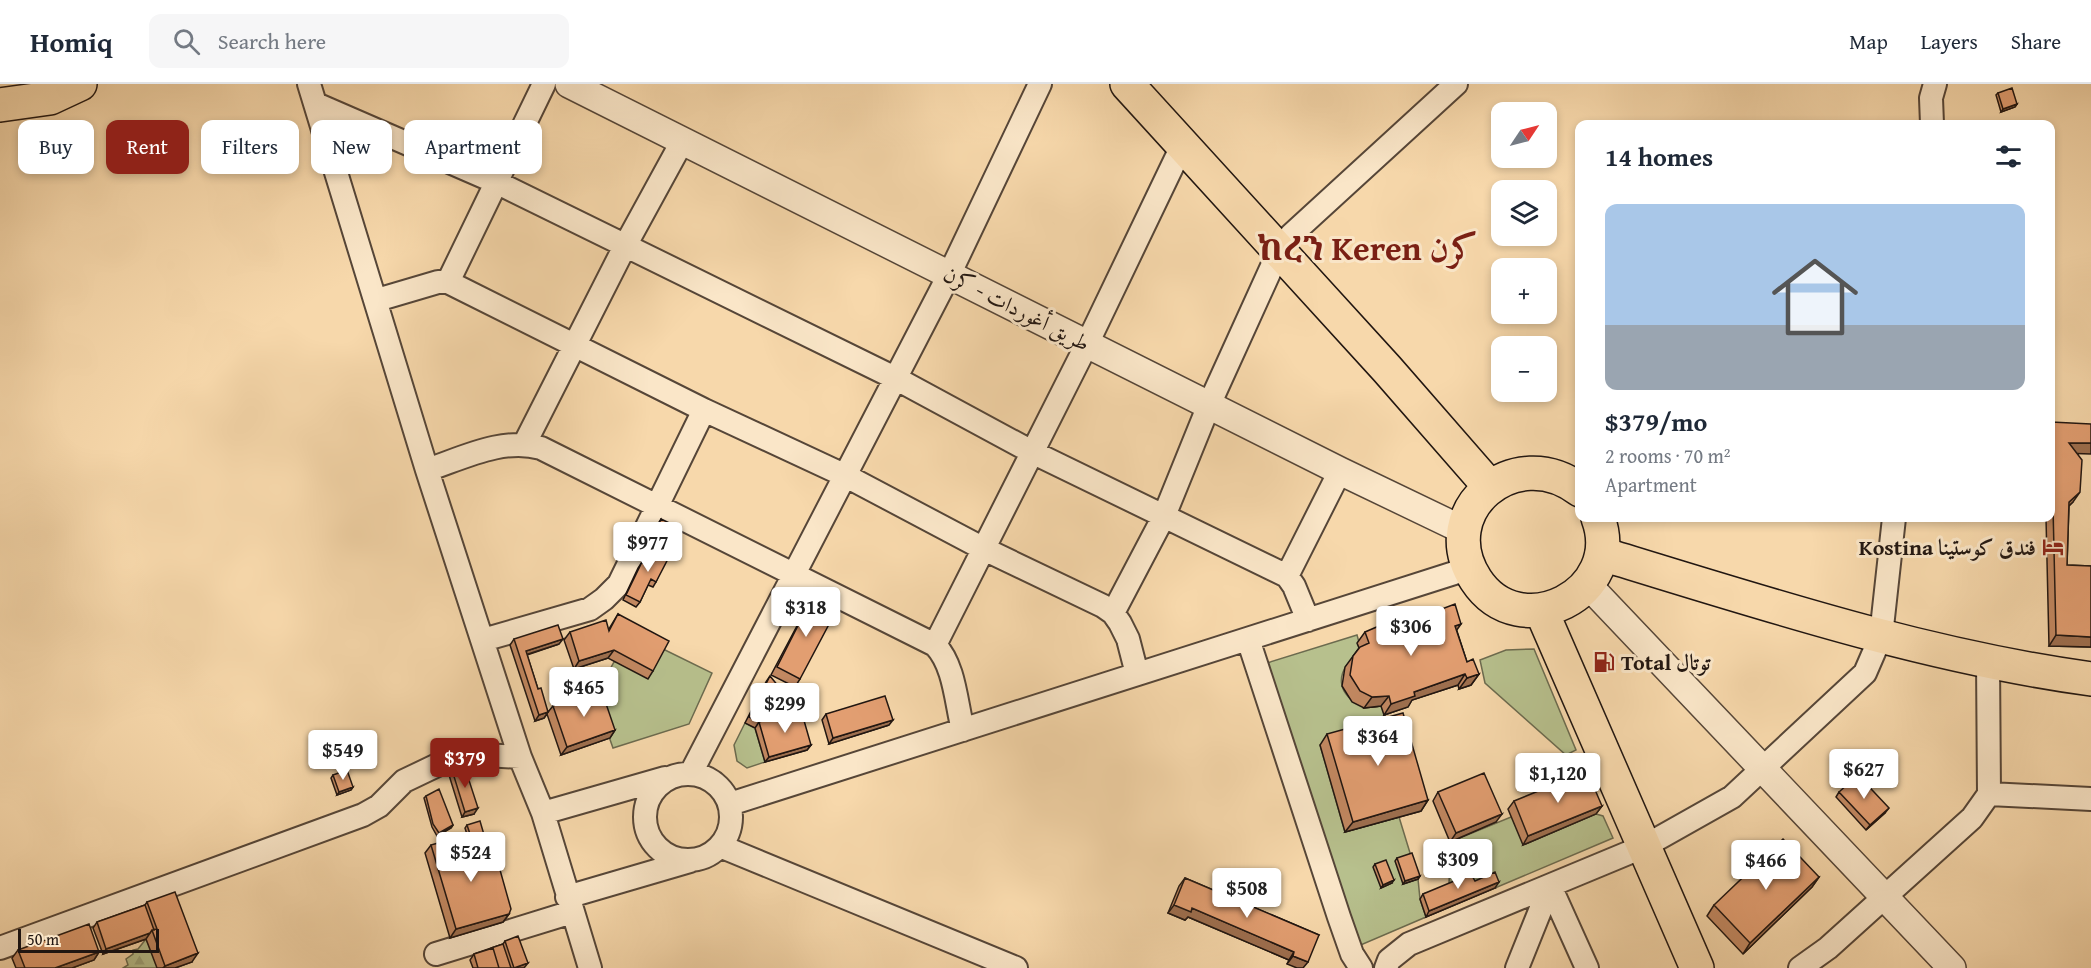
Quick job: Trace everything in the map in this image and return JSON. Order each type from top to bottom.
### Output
[{"type":"main road","points":[[0,105],[50,98],[80,84]]},
{"type":"main road","points":[[1127,84],[1490,487]]},
{"type":"main road","points":[[1575,487],[1553,474],[1537,472],[1512,475],[1490,487],[1478,499],[1464,531],[1465,550],[1470,568],[1486,592],[1498,601],[1526,610],[1541,610],[1558,606],[1575,598],[1588,585],[1602,554],[1603,537],[1600,522]]},
{"type":"main road","points":[[1602,554],[1881,636],[1988,660],[2091,679]]},
{"type":"main road","points":[[1541,610],[1646,846],[1697,968]]},
{"type":"street","points":[[448,282],[544,84]]},
{"type":"street","name":"طريق أغوردات - كرن","points":[[569,84],[1464,531]]},
{"type":"street","points":[[697,860],[683,860],[669,856],[658,848],[647,830],[645,809],[649,796],[657,785],[680,775],[795,574],[950,273],[1040,84]]},
{"type":"street","points":[[1113,613],[1164,516],[1209,405],[1279,251],[1291,235],[1456,84]]},
{"type":"street","points":[[1932,120],[1931,98],[1935,84]]},
{"type":"street","points":[[313,94],[895,378],[1032,452],[1287,576],[1294,586],[1308,620]]},
{"type":"street","points":[[313,94],[428,470],[520,757],[543,813],[590,968]]},
{"type":"street","points":[[0,122],[50,98]]},
{"type":"street","points":[[525,443],[625,246],[683,140]]},
{"type":"street","points":[[935,645],[1087,344],[1183,144]]},
{"type":"street","points":[[377,300],[438,282],[448,282],[704,410],[846,476],[984,549],[1113,613],[1128,639],[1137,675]]},
{"type":"street","points":[[483,640],[590,609],[619,584],[704,410]]},
{"type":"street","points":[[428,470],[507,444],[525,443],[540,448],[935,645],[943,654],[948,666],[963,730]]},
{"type":"street","points":[[1287,576],[1340,471]]},
{"type":"street","points":[[1386,968],[1389,960],[1409,944],[1646,846],[1732,797],[1865,674],[1881,636],[1894,522]]},
{"type":"street","points":[[730,804],[1470,568]]},
{"type":"street","points":[[1588,585],[1952,968]]},
{"type":"street","points":[[1248,639],[1339,917],[1352,954],[1361,968]]},
{"type":"street","points":[[1800,968],[1828,948],[1972,818],[1989,794],[1988,660]]},
{"type":"street","points":[[0,948],[363,815],[379,806],[404,782],[450,759],[485,755],[520,757]]},
{"type":"street","points":[[435,954],[569,904],[697,860],[720,846],[730,826],[730,804],[715,783],[680,775],[543,813]]},
{"type":"street","points":[[1989,794],[2091,799]]},
{"type":"street","points":[[720,846],[1016,968]]},
{"type":"street","points":[[1517,968],[1550,886]]},
{"type":"street","points":[[1550,886],[1587,968]]},
{"type":"green space","points":[[1357,635],[1362,653],[1348,663],[1342,674],[1341,683],[1344,691],[1355,702],[1363,706],[1381,706],[1389,725],[1320,745],[1345,832],[1399,817],[1418,879],[1420,899],[1426,917],[1356,947],[1267,663]]},
{"type":"green space","points":[[663,649],[712,673],[689,724],[613,748],[595,697],[614,662]]},
{"type":"green space","points":[[1534,649],[1576,750],[1566,755],[1485,683],[1480,660],[1506,650]]},
{"type":"green space","points":[[745,723],[755,728],[765,762],[747,768],[737,761],[734,745]]},
{"type":"green space","points":[[1596,814],[1603,816],[1613,838],[1495,888],[1449,887],[1450,842],[1511,817]]},
{"type":"green space","points":[[146,939],[150,948],[166,968],[123,968],[128,965],[126,959],[133,954],[133,950],[138,949]]},
{"type":"building","points":[[2012,88],[2017,104],[2003,109],[1998,93]]},
{"type":"building","name":"Kostina فندق كوستينا","points":[[2055,422],[2091,424],[2091,443],[2069,443],[2082,460],[2080,492],[2069,502],[2067,565],[2091,566],[2091,637],[2056,635],[2053,522]]},
{"type":"building","points":[[661,519],[680,528],[672,547],[657,540],[660,533],[656,531]]},
{"type":"building","points":[[656,546],[671,553],[656,582],[651,579],[640,602],[626,595],[642,562],[646,565]]},
{"type":"building","points":[[812,598],[836,611],[800,679],[777,667]]},
{"type":"building","points":[[1455,604],[1461,624],[1455,626],[1467,662],[1473,659],[1479,674],[1467,678],[1465,674],[1414,692],[1415,696],[1391,704],[1389,696],[1372,697],[1360,691],[1350,675],[1353,656],[1360,647],[1369,643],[1365,632],[1386,623],[1392,629],[1438,613],[1439,610]]},
{"type":"building","points":[[618,614],[669,641],[653,671],[614,650],[579,661],[570,632],[606,620],[609,631]]},
{"type":"building","points":[[558,625],[563,639],[526,651],[548,712],[539,715],[514,639]]},
{"type":"building","points":[[770,676],[779,687],[759,722],[749,717]]},
{"type":"building","points":[[601,689],[615,730],[567,747],[553,706]]},
{"type":"building","points":[[885,696],[893,720],[833,738],[826,714]]},
{"type":"building","points":[[801,710],[811,745],[769,757],[759,722]]},
{"type":"building","points":[[1403,713],[1428,800],[1353,822],[1327,734]]},
{"type":"building","points":[[464,765],[478,808],[465,812],[452,770]]},
{"type":"building","points":[[347,770],[353,787],[339,792],[333,775]]},
{"type":"building","points":[[1587,771],[1602,806],[1528,836],[1514,801]]},
{"type":"building","points":[[1484,773],[1502,814],[1456,833],[1438,792]]},
{"type":"building","points":[[1858,775],[1889,808],[1870,825],[1839,792]]},
{"type":"building","points":[[439,789],[453,825],[439,833],[433,824],[426,796]]},
{"type":"building","points":[[480,821],[487,845],[475,849],[467,825]]},
{"type":"building","points":[[459,837],[464,853],[493,845],[511,909],[509,914],[456,929],[431,845]]},
{"type":"building","points":[[1783,839],[1819,877],[1750,943],[1714,905]]},
{"type":"building","points":[[1412,853],[1420,876],[1405,881],[1397,858]]},
{"type":"building","points":[[1386,860],[1394,880],[1383,885],[1375,864]]},
{"type":"building","points":[[1495,872],[1499,882],[1429,911],[1423,894],[1471,874],[1475,881]]},
{"type":"building","points":[[1185,878],[1319,935],[1308,962],[1293,956],[1294,952],[1192,908],[1191,912],[1174,905]]},
{"type":"building","points":[[175,892],[198,953],[165,966],[152,930],[157,929],[147,902]]},
{"type":"building","points":[[145,905],[154,930],[106,949],[97,922]]},
{"type":"building","points":[[89,924],[99,952],[55,968],[25,968],[18,950]]},
{"type":"building","points":[[518,936],[528,963],[514,968],[505,941]]},
{"type":"building","points":[[503,944],[511,968],[499,968],[493,948],[491,949],[491,948]]},
{"type":"building","points":[[493,948],[499,968],[478,968],[474,954]]},
{"type":"place","name":"Kostina فندق كوستينا","points":[[2053,547]]},
{"type":"place","name":"Total توتال","points":[[1604,662]]},
{"type":"district","name":"ከረን Keren كرن","points":[[1367,248]]}]
